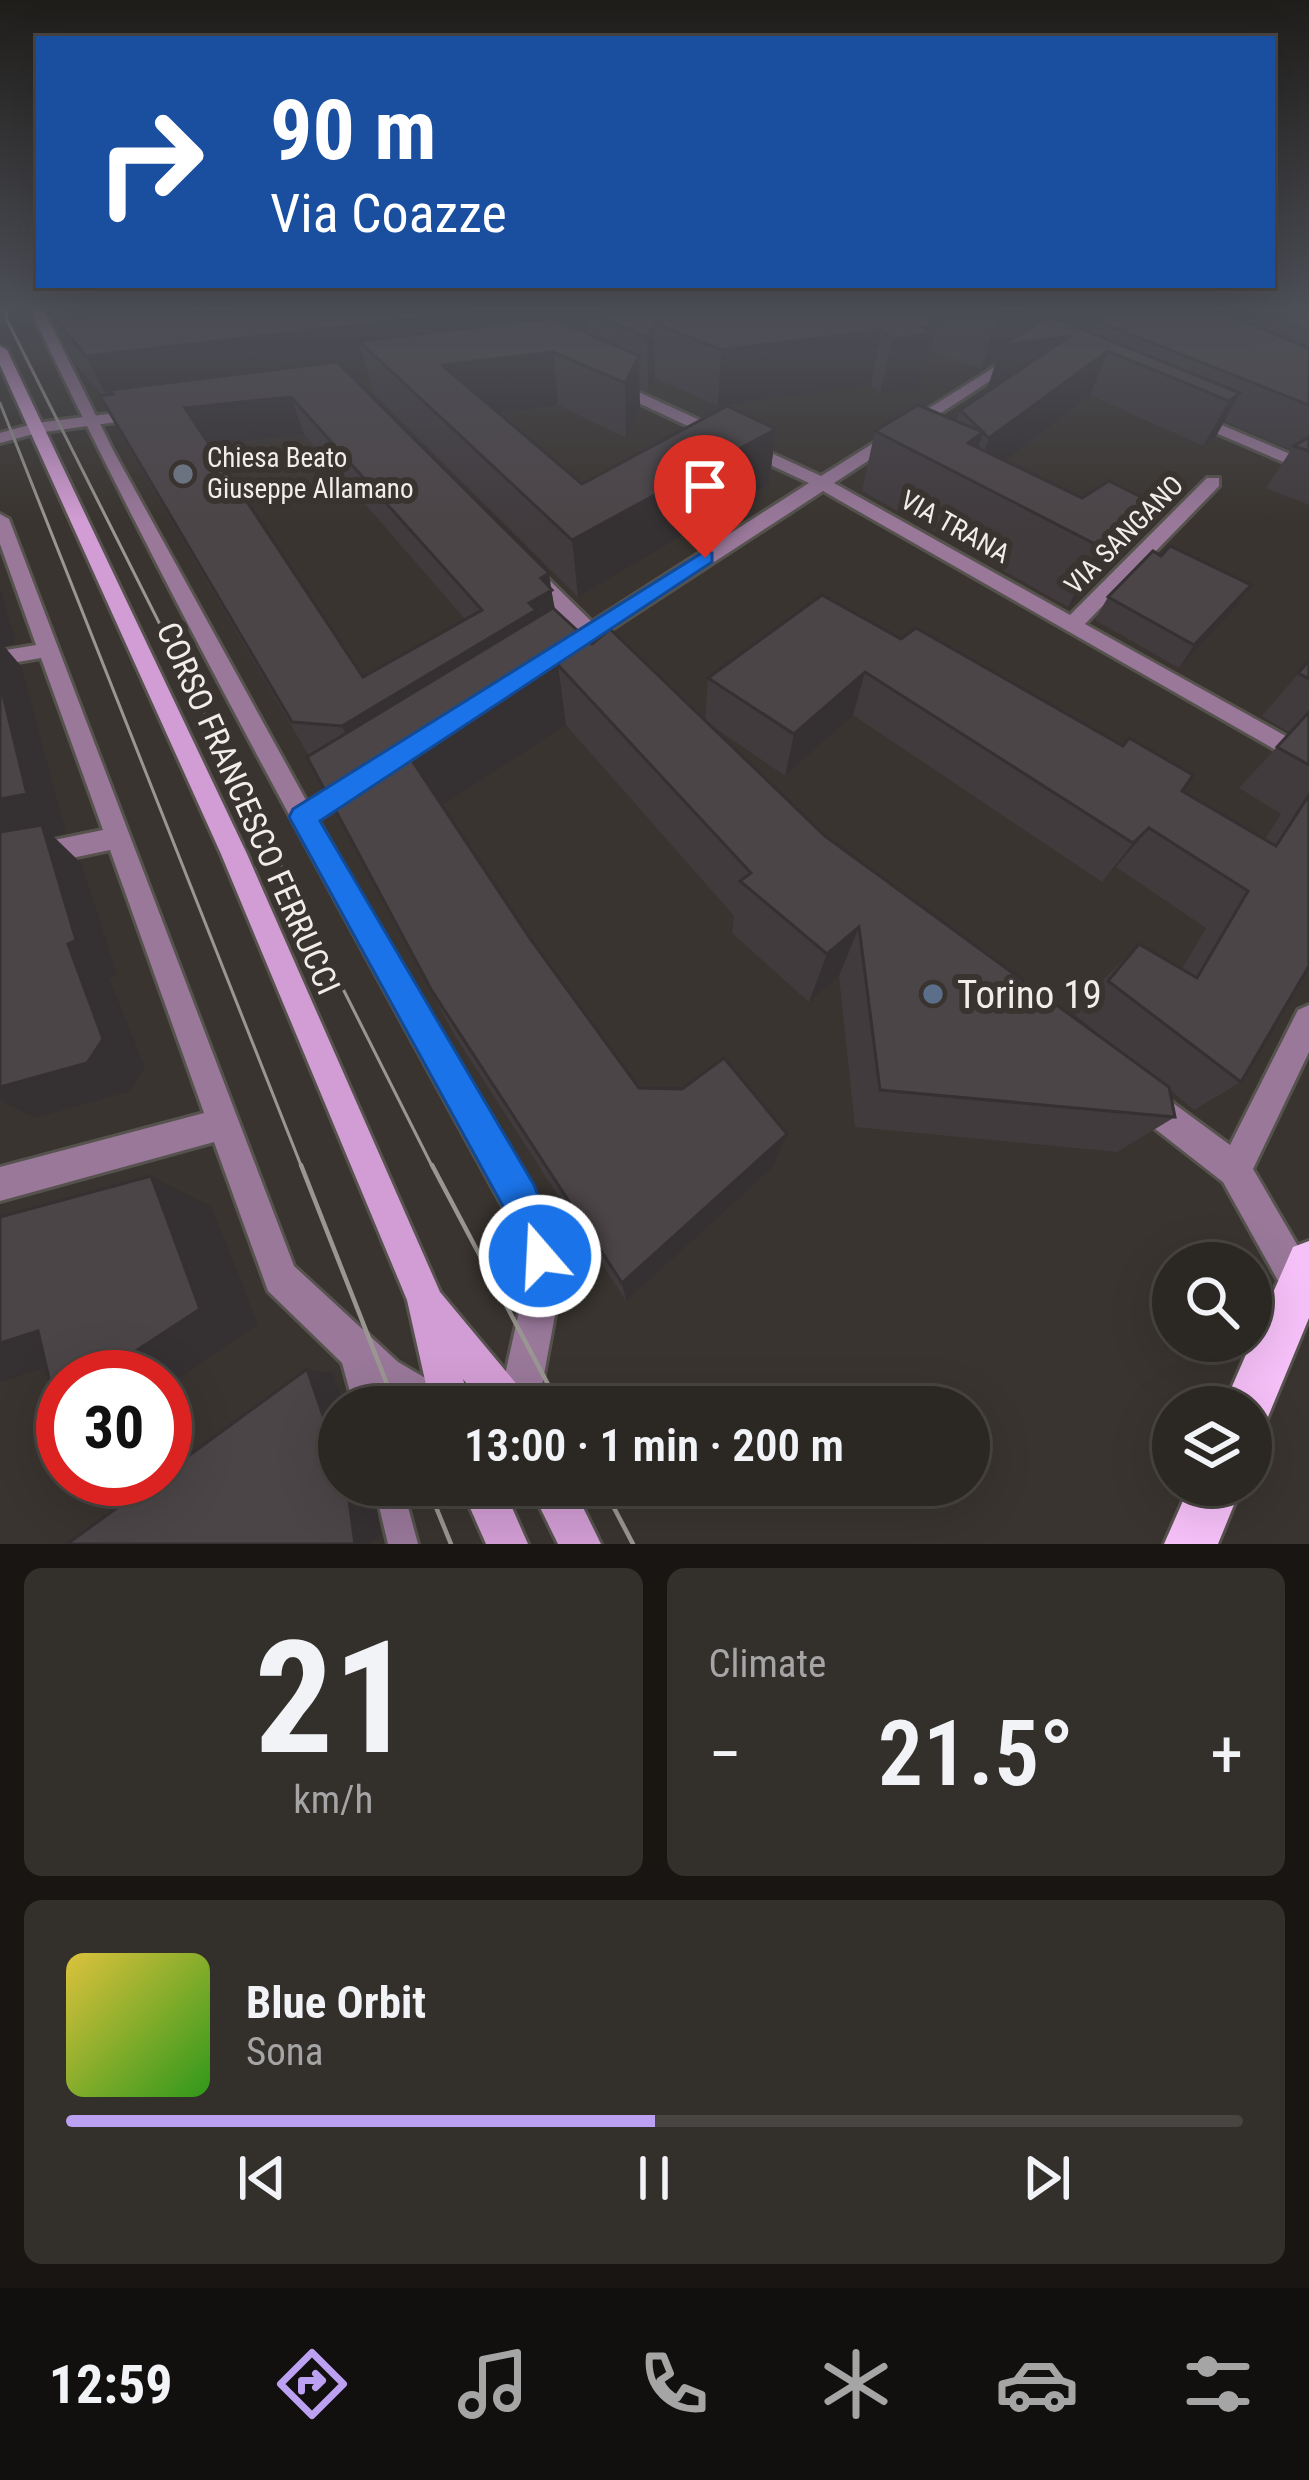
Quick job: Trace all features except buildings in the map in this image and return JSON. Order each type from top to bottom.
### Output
[{"type":"main road","name":"CORSO FRANCESCO FERRUCCI","points":[[13,379],[234,854],[424,1300]]},
{"type":"main road","points":[[1257,1386],[1305,1273]]},
{"type":"main road","points":[[424,1300],[446,1386]]},
{"type":"main road","points":[[424,1300],[498,1386]]},
{"type":"main road","points":[[490,1506],[507,1544]]},
{"type":"main road","points":[[561,1506],[580,1544]]},
{"type":"main road","points":[[1191,1544],[1207,1506]]},
{"type":"street","name":"CORSO FRANCESCO FERRUCCI","points":[[71,379],[303,817],[533,1226],[541,1293],[519,1386]]},
{"type":"street","points":[[551,658],[984,379]]},
{"type":"street","name":"VIA TRANA","points":[[603,382],[820,482],[1309,760]]},
{"type":"street","points":[[0,439],[36,428],[164,412]]},
{"type":"street","points":[[1181,412],[1309,468]]},
{"type":"street","points":[[0,426],[36,428]]},
{"type":"street","name":"VIA SANGANO","points":[[1072,625],[1213,482]]},
{"type":"street","points":[[0,519],[281,1278],[384,1376],[401,1386]]},
{"type":"street","points":[[508,549],[637,680]]},
{"type":"street","points":[[0,658],[48,650]]},
{"type":"street","points":[[303,817],[380,768]]},
{"type":"street","points":[[0,862],[117,838]]},
{"type":"street","points":[[1235,1171],[1309,1020]]},
{"type":"street","points":[[1126,1088],[1235,1171],[1305,1273]]},
{"type":"street","points":[[0,1184],[222,1124]]},
{"type":"lane","points":[[349,1341],[361,1386]]},
{"type":"lane","points":[[394,1506],[404,1544]]},
{"type":"tram line","points":[[37,379],[433,1168]]},
{"type":"tram line","points":[[0,403],[302,1168]]},
{"type":"tram line","points":[[301,1165],[388,1386]]},
{"type":"tram line","points":[[432,1165],[549,1386]]},
{"type":"tram line","points":[[436,1506],[451,1544]]},
{"type":"tram line","points":[[613,1506],[633,1544]]},
{"type":"place","name":"Chiesa Beato Giuseppe Allamano","points":[[183,474]]},
{"type":"place","name":"Torino 19","points":[[933,994]]},
{"type":"route","points":[[540,1256],[520,1199],[303,817],[705,558]]}]
